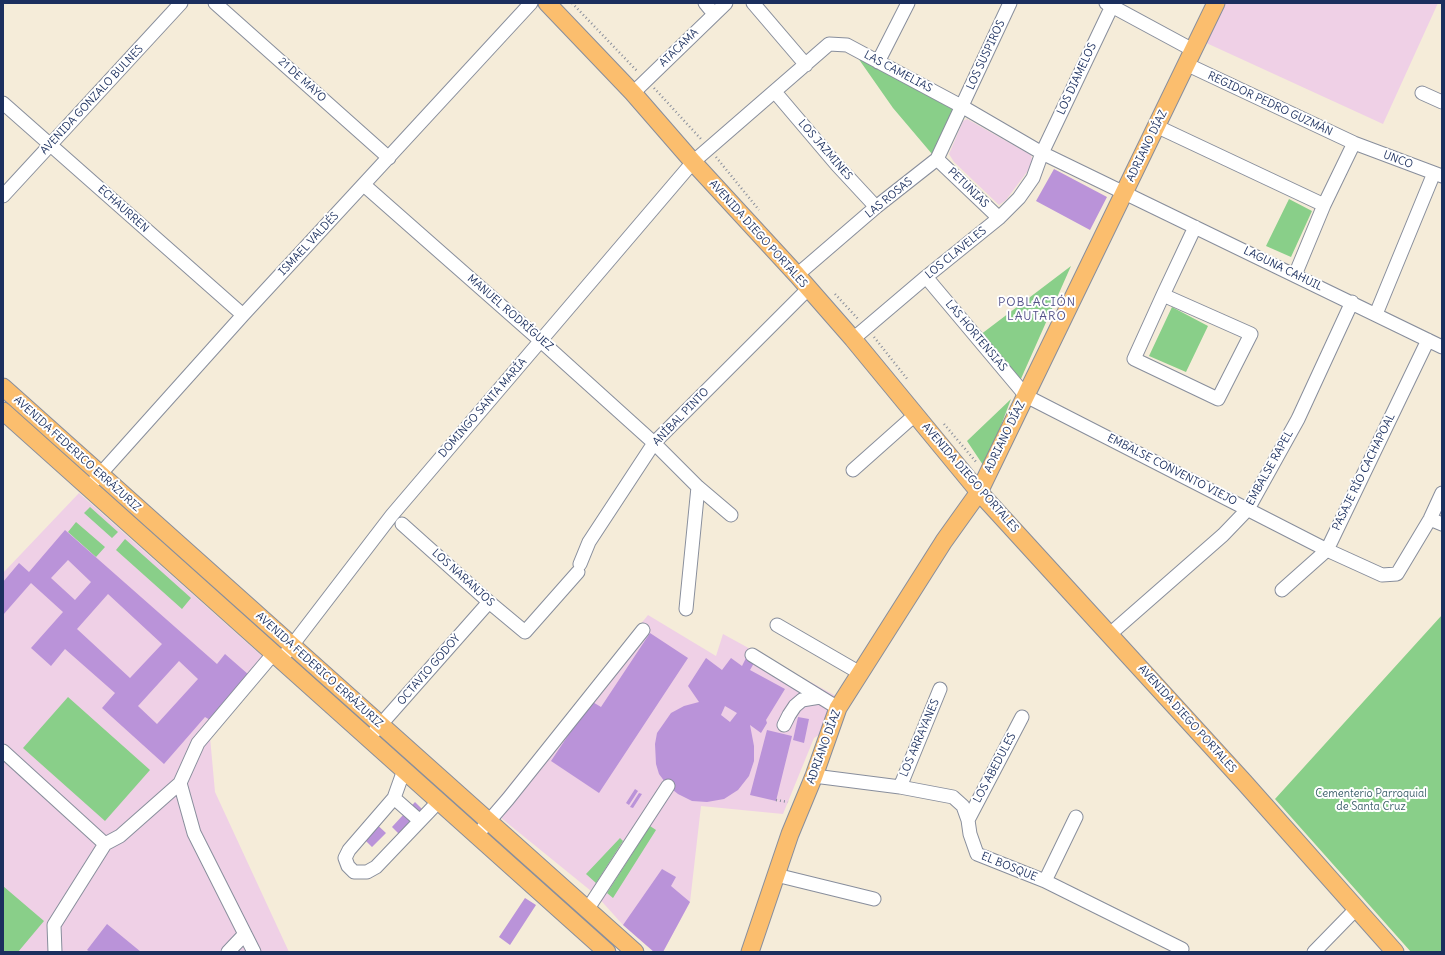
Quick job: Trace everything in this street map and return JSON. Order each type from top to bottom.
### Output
[{"type":"main road","name":"AVENIDA DIEGO PORTALES","points":[[547,3],[633,93],[693,162],[797,275],[916,414],[979,492],[1110,634],[1396,952]]},
{"type":"main road","name":"ADRIANO DÍAZ","points":[[750,952],[790,834],[814,776],[838,708],[944,541],[979,492],[1216,3]]},
{"type":"main road","name":"AVENIDA FEDERICO ERRÁZURIZ","points":[[3,387],[635,952]]},
{"type":"main road","name":"AVENIDA FEDERICO ERRÁZURIZ","points":[[3,411],[608,952]]},
{"type":"street","name":"AVENIDA GONZALO BULNES","points":[[3,196],[181,3]]},
{"type":"street","name":"21 DE MAYO","points":[[215,3],[389,158]]},
{"type":"street","name":"ISMAEL VALDÉS","points":[[89,487],[243,315],[531,3]]},
{"type":"street","points":[[705,3],[714,14]]},
{"type":"street","name":"ATACAMA","points":[[633,93],[726,3]]},
{"type":"street","points":[[753,3],[806,65]]},
{"type":"street","points":[[878,62],[908,3]]},
{"type":"street","name":"LOS SUSPIROS","points":[[963,107],[1010,3]]},
{"type":"street","name":"REGIDOR PEDRO GUZMÁN","points":[[1109,4],[1190,57],[1354,143]]},
{"type":"street","name":"LOS DIAMELOS","points":[[1042,153],[1109,4]]},
{"type":"street","name":"LAS CAMELIAS","points":[[693,162],[829,44],[847,45],[963,107],[1042,153],[1124,193]]},
{"type":"street","name":"LOS JAZMINES","points":[[775,92],[837,165],[876,207]]},
{"type":"street","points":[[1422,94],[1442,102]]},
{"type":"street","name":"ECHAURREN","points":[[3,103],[243,315]]},
{"type":"street","name":"LAS ROSAS","points":[[797,275],[876,207],[938,159],[963,107]]},
{"type":"street","points":[[1156,126],[1324,205]]},
{"type":"street","points":[[1295,275],[1324,205],[1354,143]]},
{"type":"street","name":"UNCO","points":[[1354,143],[1438,175]]},
{"type":"street","name":"LOS CLAVELES","points":[[853,339],[999,218],[1019,198],[1033,178],[1042,153]]},
{"type":"street","name":"PETUNIAS","points":[[938,159],[999,218]]},
{"type":"street","name":"DOMINGO SANTA MARÍA","points":[[180,783],[198,742],[277,656],[292,646],[392,515],[693,162]]},
{"type":"street","points":[[1376,314],[1438,175]]},
{"type":"street","name":"MANUEL RODRÍGUEZ","points":[[364,185],[541,341],[654,443],[698,487],[731,515]]},
{"type":"street","name":"LAGUNA CAHUIL","points":[[1124,193],[1438,343]]},
{"type":"street","points":[[1163,295],[1251,334],[1218,399],[1134,358],[1163,295],[1195,227]]},
{"type":"street","name":"LAS HORTENSIAS","points":[[926,277],[1026,396]]},
{"type":"street","name":"ANÍBAL PINTO","points":[[525,632],[578,568],[588,542],[654,443],[808,288]]},
{"type":"street","name":"EMBALSE RAPEL","points":[[1110,634],[1223,535],[1248,509],[1298,419],[1352,302]]},
{"type":"street","name":"PASAJE RÍO CACHAPOAL","points":[[1282,590],[1327,550],[1438,343]]},
{"type":"street","name":"EMBALSE CONVENTO VIEJO","points":[[1026,396],[1327,550],[1382,575],[1397,574],[1430,519]]},
{"type":"street","points":[[853,470],[916,414]]},
{"type":"street","points":[[686,608],[698,487]]},
{"type":"street","points":[[1442,493],[1430,519],[1442,524]]},
{"type":"street","name":"LOS NARANJOS","points":[[402,524],[489,602],[525,632]]},
{"type":"street","name":"OCTAVIO GODOY","points":[[369,738],[489,602]]},
{"type":"street","points":[[777,625],[860,673]]},
{"type":"street","points":[[476,834],[489,822],[508,799],[643,630]]},
{"type":"street","points":[[752,655],[838,708]]},
{"type":"street","name":"LOS ARRAYANES","points":[[900,787],[940,690]]},
{"type":"street","points":[[784,725],[795,706],[802,700],[820,697]]},
{"type":"street","name":"LOS ABEDULES","points":[[968,820],[1022,717]]},
{"type":"street","points":[[3,750],[105,844]]},
{"type":"street","points":[[404,770],[394,798],[349,850],[345,858],[348,866],[354,872],[367,872],[376,867],[439,801]]},
{"type":"street","name":"EL BOSQUE","points":[[814,776],[900,787],[953,797],[963,806],[977,854],[1045,881],[1182,949]]},
{"type":"street","points":[[55,952],[54,925],[105,844],[120,836],[180,783],[194,833],[254,952]]},
{"type":"street","points":[[587,910],[668,786]]},
{"type":"street","points":[[394,798],[420,821]]},
{"type":"street","points":[[1045,881],[1076,817]]},
{"type":"street","points":[[776,875],[874,899]]},
{"type":"street","points":[[1314,952],[1356,909]]},
{"type":"street","points":[[228,952],[245,934]]},
{"type":"path","points":[[572,3],[709,148],[761,212]]},
{"type":"path","points":[[834,294],[866,328],[909,382]]},
{"type":"path","points":[[943,423],[987,474]]},
{"type":"shaded area","points":[[1220,3],[1438,3],[1383,124],[1202,41]]},
{"type":"shaded area","points":[[967,119],[1031,155],[1033,164],[1006,200],[999,205],[954,162],[949,154],[963,121]]},
{"type":"shaded area","points":[[79,493],[272,665],[210,737],[215,792],[289,952],[3,952],[3,573]]},
{"type":"shaded area","points":[[648,615],[716,656],[723,634],[836,696],[819,735],[814,738],[783,814],[701,806],[690,902],[663,952],[654,952],[623,925],[596,895],[490,809]]},
{"type":"green space","points":[[858,58],[954,110],[932,154],[893,108]]},
{"type":"green space","points":[[1289,199],[1312,211],[1291,257],[1266,246]]},
{"type":"green space","points":[[1071,266],[1020,381],[980,335]]},
{"type":"green space","points":[[1172,307],[1208,326],[1186,372],[1149,356]]},
{"type":"green space","points":[[1011,399],[985,468],[967,441]]},
{"type":"green space","points":[[90,507],[118,532],[112,538],[84,513]]},
{"type":"green space","points":[[76,522],[105,547],[96,557],[68,532]]},
{"type":"green space","points":[[125,539],[191,598],[182,609],[116,550]]},
{"type":"green space","name":"Cementerio Parroquial de Santa Cruz","points":[[1442,615],[1442,952],[1411,952],[1275,799]]},
{"type":"green space","points":[[68,697],[150,770],[105,821],[23,748]]},
{"type":"green space","points":[[650,826],[656,830],[613,898],[607,893]]},
{"type":"green space","points":[[620,838],[623,841],[596,883],[586,874]]},
{"type":"green space","points":[[3,886],[44,921],[18,952],[3,952]]},
{"type":"building","points":[[1054,169],[1107,197],[1090,230],[1036,201]]},
{"type":"building","points":[[65,530],[217,664],[225,654],[249,675],[210,720],[205,717],[164,764],[102,708],[115,693],[65,649],[51,666],[31,648],[63,612],[31,583],[3,615],[3,582],[19,563],[29,572]],"holes":[[[68,560],[91,582],[75,600],[51,578]],[[108,594],[162,644],[130,678],[77,629]],[[179,661],[198,679],[157,724],[138,706]]]},
{"type":"building","points":[[650,633],[688,658],[599,793],[551,761],[591,701],[601,707]]},
{"type":"building","points":[[706,658],[722,670],[731,658],[742,666],[746,658],[754,663],[750,670],[785,689],[766,720],[767,723],[761,733],[750,725],[754,746],[754,761],[749,776],[738,790],[724,799],[707,802],[692,801],[678,794],[668,786],[659,774],[656,764],[655,744],[657,733],[671,713],[684,706],[699,702],[688,686]],"holes":[[[725,706],[737,713],[730,722],[721,715]]]},
{"type":"building","points":[[798,717],[809,719],[804,743],[793,740]]},
{"type":"building","points":[[767,730],[792,736],[776,801],[750,795]]},
{"type":"building","points":[[635,789],[638,791],[629,805],[626,803]]},
{"type":"building","points":[[639,793],[642,794],[633,808],[630,807]]},
{"type":"building","points":[[415,802],[423,810],[400,835],[392,827]]},
{"type":"building","points":[[371,819],[386,833],[372,847],[358,833]]},
{"type":"building","points":[[662,869],[676,877],[671,886],[690,902],[663,952],[654,952],[623,925]]},
{"type":"building","points":[[525,898],[536,905],[510,945],[499,937]]},
{"type":"building","points":[[107,924],[141,952],[90,952],[87,950]]},
{"type":"district","name":"POBLACIÓN LAUTARO","points":[[1037,310]]}]
